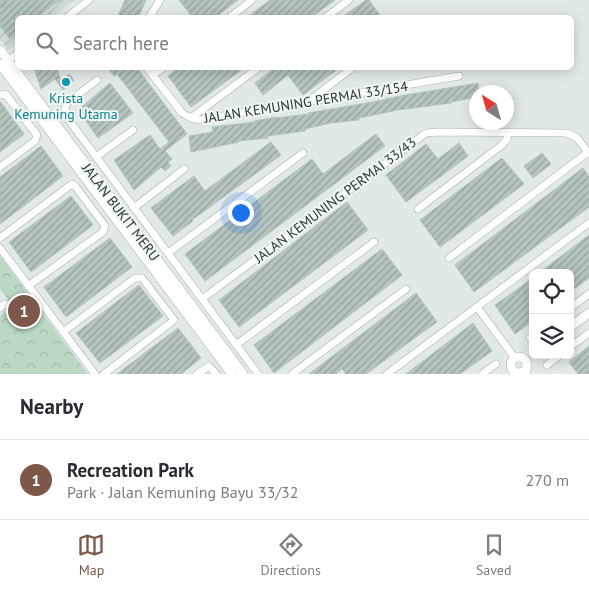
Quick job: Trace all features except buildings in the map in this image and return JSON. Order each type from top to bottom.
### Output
[{"type":"main road","name":"JALAN BUKIT MERU","points":[[0,50],[3,63],[232,374]]},
{"type":"main road","name":"JALAN BUKIT MERU","points":[[3,63],[243,374]]},
{"type":"main road","points":[[574,324],[589,313]]},
{"type":"main road","points":[[515,358],[529,358],[526,372],[510,372],[511,363],[515,358]]},
{"type":"street","points":[[70,15],[89,0]]},
{"type":"street","points":[[151,15],[160,0]]},
{"type":"street","points":[[233,15],[252,0]]},
{"type":"street","points":[[329,15],[349,0]]},
{"type":"street","points":[[3,63],[15,55]]},
{"type":"street","name":"JALAN KEMUNING PERMAI 33/154","points":[[149,70],[182,113],[199,120],[459,76]]},
{"type":"street","points":[[153,75],[160,70]]},
{"type":"street","points":[[191,118],[255,70]]},
{"type":"street","points":[[308,102],[349,70]]},
{"type":"street","points":[[97,80],[68,103],[64,111],[68,119],[258,374]]},
{"type":"street","points":[[332,82],[332,90],[336,97]]},
{"type":"street","points":[[0,167],[35,141],[37,136],[4,96]]},
{"type":"street","points":[[213,119],[208,111],[214,101]]},
{"type":"street","points":[[96,158],[133,130]]},
{"type":"street","points":[[418,209],[502,145],[508,139],[508,132]]},
{"type":"street","name":"JALAN KEMUNING PERMAI 33/43","points":[[202,299],[426,133],[567,133],[577,138],[588,153]]},
{"type":"street","points":[[168,253],[303,153]]},
{"type":"street","points":[[449,258],[588,153]]},
{"type":"street","points":[[134,208],[184,169]]},
{"type":"street","points":[[0,238],[71,185],[75,186],[105,226],[104,232],[28,286]]},
{"type":"street","points":[[387,374],[589,223]]},
{"type":"street","points":[[236,344],[374,242]]},
{"type":"street","points":[[0,248],[95,374]]},
{"type":"street","points":[[63,332],[135,278],[142,278],[173,318],[172,322],[104,374]]},
{"type":"street","points":[[292,374],[406,289]]},
{"type":"street","points":[[574,305],[589,294]]},
{"type":"street","points":[[477,308],[515,358]]},
{"type":"street","points":[[574,345],[589,334]]},
{"type":"street","points":[[548,365],[555,359]]},
{"type":"street","points":[[482,374],[496,364]]},
{"type":"street","points":[[197,374],[209,366],[216,374]]},
{"type":"shaded area","points":[[0,0],[75,0],[55,15],[15,15],[15,45],[8,50],[0,39]]},
{"type":"green space","points":[[0,256],[88,374],[0,374],[0,316],[13,306],[0,289]]},
{"type":"place","name":"Krista Kemuning Utama","points":[[66,82]]},
{"type":"place","name":"Recreation Park","points":[[24,311]]}]
